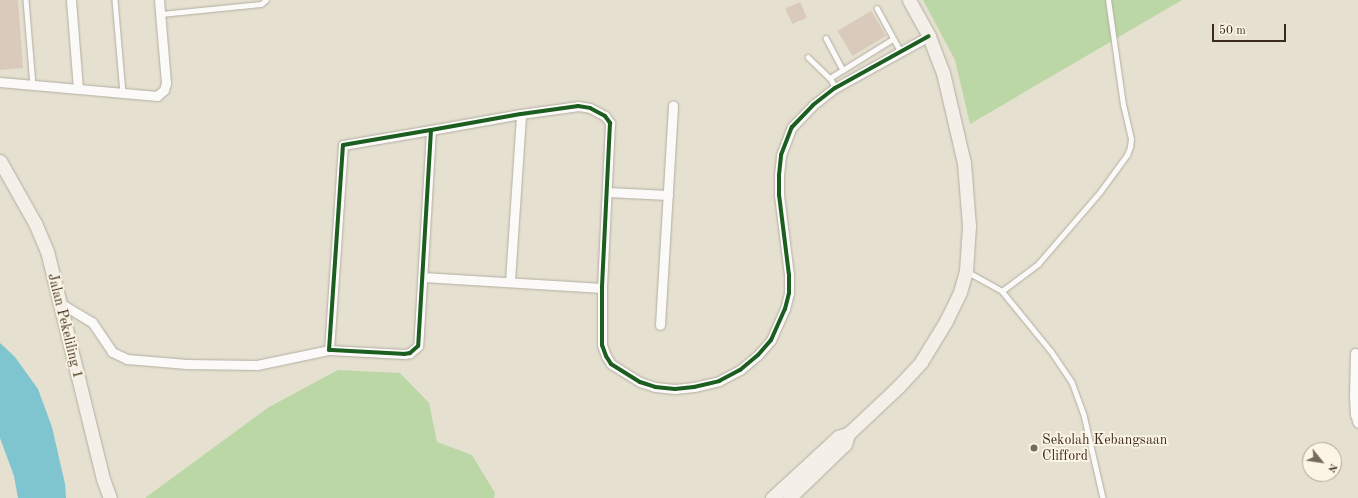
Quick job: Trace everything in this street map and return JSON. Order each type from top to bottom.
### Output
[{"type":"street","points":[[71,0],[78,89]]},
{"type":"street","points":[[0,82],[157,96],[164,90],[166,83],[160,0]]},
{"type":"street","points":[[772,498],[838,437],[848,434],[898,387],[921,362],[946,321],[960,292],[966,271],[969,226],[964,163],[943,73],[929,36],[909,0]]},
{"type":"street","points":[[329,350],[343,145],[521,114],[578,106],[590,108],[605,116],[610,123],[602,288],[602,345],[606,356],[611,364],[640,382],[655,387],[675,389],[694,387],[718,381],[740,370],[758,355],[771,340],[786,309],[789,293],[789,275],[779,195],[781,155],[792,127],[802,116],[835,88],[929,36]]},
{"type":"street","points":[[660,325],[673,105]]},
{"type":"street","points":[[510,281],[521,114]]},
{"type":"street","points":[[60,303],[92,322],[112,352],[127,359],[187,364],[257,364],[329,350],[404,354],[415,350],[420,342],[431,130]]},
{"type":"street","name":"Jalan Pekeliling 1","points":[[0,161],[41,236],[60,303],[101,471],[110,498]]},
{"type":"street","points":[[607,192],[668,195]]},
{"type":"street","points":[[423,276],[602,288]]},
{"type":"street","points":[[1356,352],[1354,396],[1355,414],[1358,423]]},
{"type":"street","points":[[789,498],[845,444],[848,434]]},
{"type":"lane","points":[[26,0],[33,85]]},
{"type":"lane","points":[[116,0],[123,93]]},
{"type":"lane","points":[[161,14],[261,4],[266,0]]},
{"type":"lane","points":[[1002,291],[1038,264],[1100,192],[1129,151],[1131,139],[1123,105],[1108,0]]},
{"type":"lane","points":[[877,8],[901,52]]},
{"type":"lane","points":[[826,38],[844,70]]},
{"type":"lane","points":[[830,78],[893,39]]},
{"type":"lane","points":[[808,57],[830,78],[835,88]]},
{"type":"lane","points":[[966,271],[1002,291],[1051,351],[1072,382],[1084,415],[1103,498]]},
{"type":"green space","points":[[923,0],[1182,0],[970,124],[955,60]]},
{"type":"green space","points":[[338,370],[400,373],[429,403],[437,442],[472,455],[495,493],[494,498],[145,498],[269,407]]},
{"type":"water","points":[[0,343],[15,357],[38,389],[52,427],[65,484],[66,498],[18,498],[14,476],[0,438]]},
{"type":"building","points":[[0,0],[18,0],[23,68],[0,70]]},
{"type":"building","points":[[800,2],[807,18],[792,24],[785,9]]},
{"type":"building","points":[[871,11],[886,36],[853,56],[838,31]]},
{"type":"cycle path","points":[[431,130],[418,346],[410,353],[404,354],[329,350],[343,145],[521,114],[578,106],[590,108],[605,116],[610,123],[602,288],[602,345],[606,356],[611,364],[640,382],[655,387],[675,389],[694,387],[719,381],[740,370],[758,355],[771,340],[785,309],[789,293],[789,275],[779,195],[779,175],[781,155],[792,127],[813,105],[835,88],[929,36]]},
{"type":"place","name":"Sekolah Kebangsaan Clifford","points":[[1034,448]]}]
